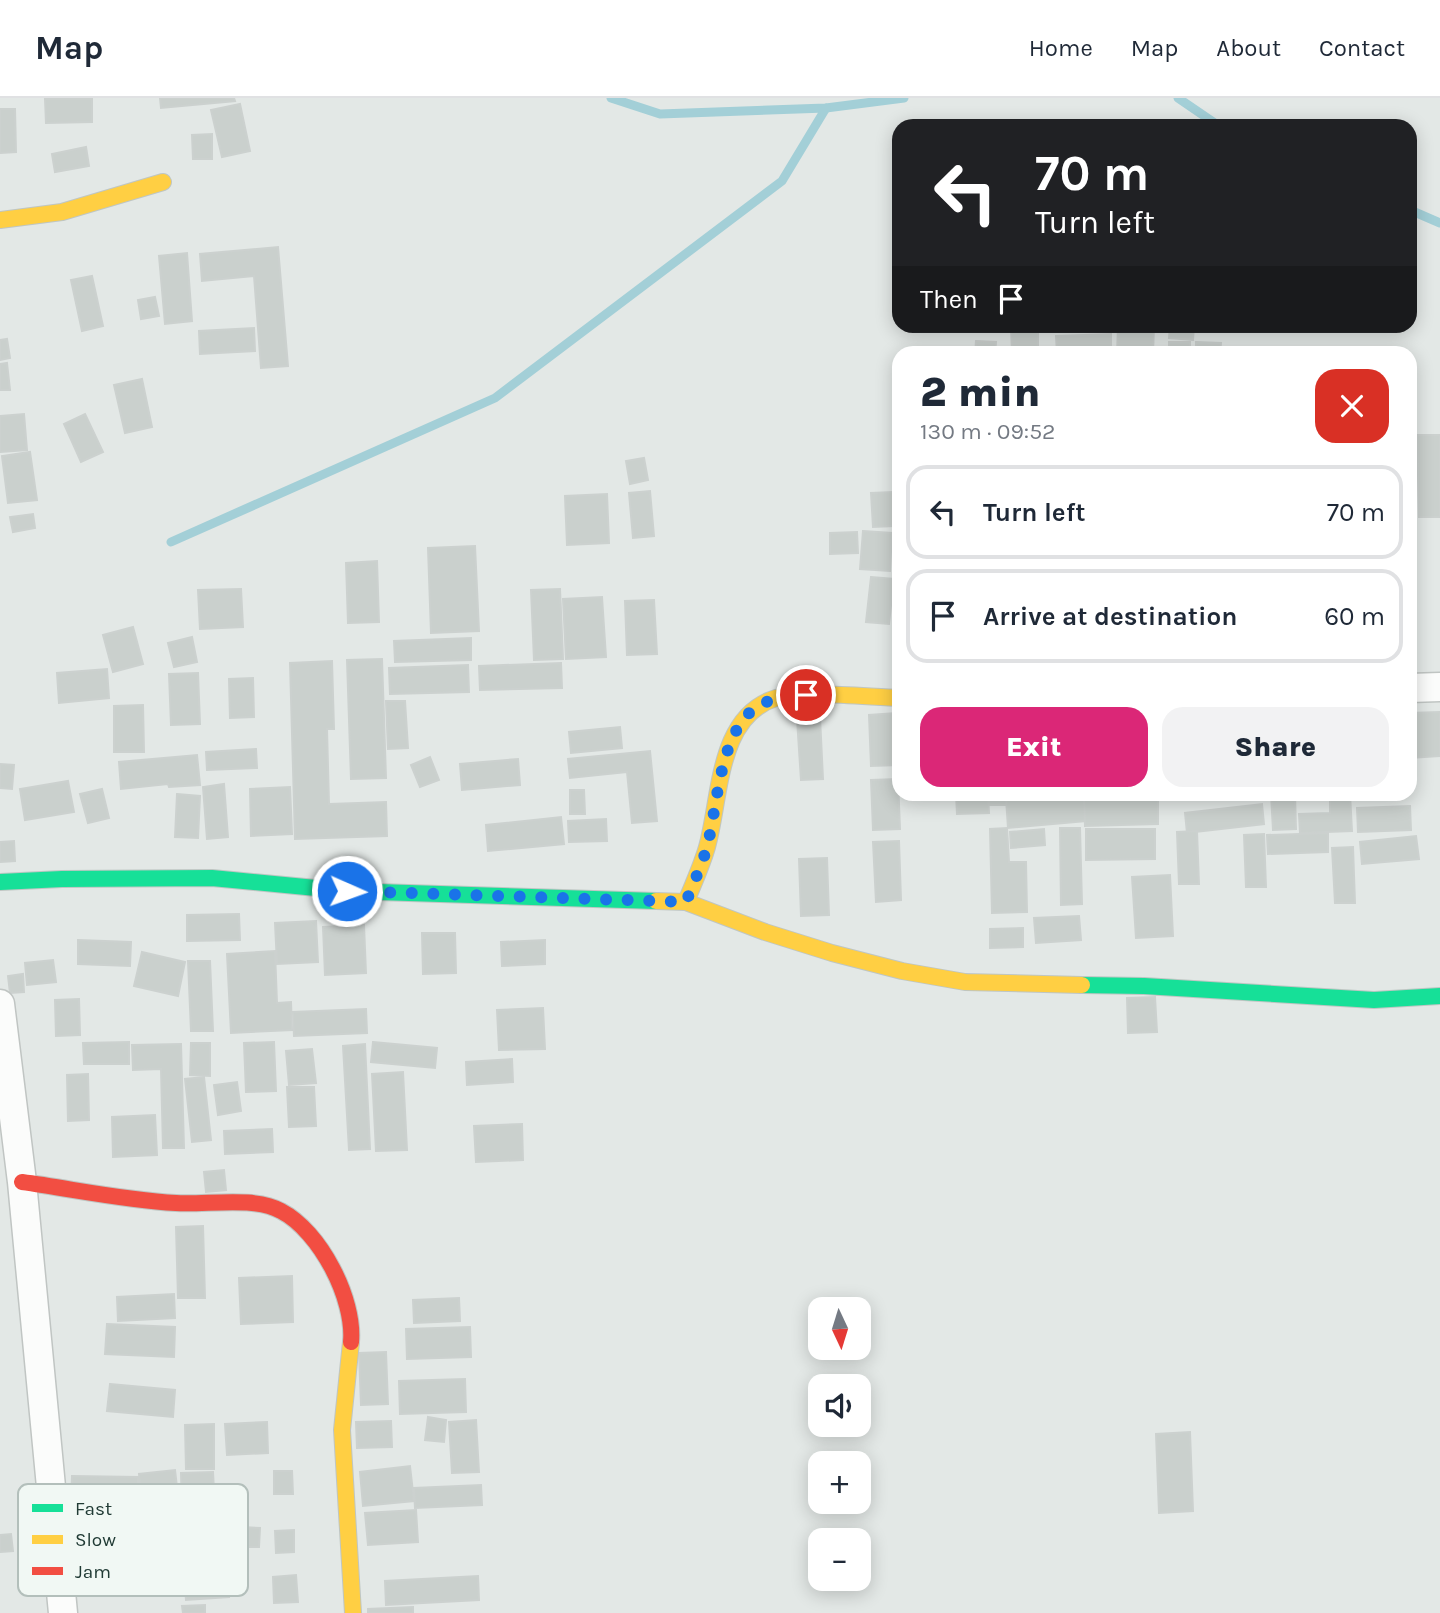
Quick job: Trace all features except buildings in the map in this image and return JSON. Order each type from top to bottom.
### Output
[{"type":"street","points":[[0,220],[120,197],[163,182]]},
{"type":"street","points":[[1417,688],[1440,687]]},
{"type":"street","points":[[686,902],[707,848],[730,740],[744,719],[758,706],[777,698],[806,695],[892,698]]},
{"type":"street","points":[[0,882],[212,878],[347,891],[686,902],[765,932],[832,953],[902,971],[965,982],[1144,986],[1374,1000],[1440,996]]},
{"type":"street","points":[[0,1004],[22,1182],[51,1484]]},
{"type":"street","points":[[22,1182],[175,1203],[259,1204],[280,1210],[298,1222],[318,1247],[338,1278],[347,1303],[352,1331],[342,1430],[353,1613]]},
{"type":"waterway","points":[[611,98],[660,114],[826,108],[904,98]]},
{"type":"waterway","points":[[1178,98],[1209,119]]},
{"type":"waterway","points":[[171,542],[495,398],[782,181],[826,108]]},
{"type":"waterway","points":[[1417,213],[1440,223]]},
{"type":"traffic: fast","points":[[0,882],[212,878],[347,891],[656,901]]},
{"type":"traffic: fast","points":[[1082,985],[1144,986],[1374,1000],[1440,996]]},
{"type":"traffic: slow","points":[[0,220],[62,212],[163,182]]},
{"type":"traffic: slow","points":[[686,902],[707,847],[725,760],[742,722],[757,708],[776,698],[788,696],[803,694],[892,698]]},
{"type":"traffic: slow","points":[[656,901],[686,902],[765,932],[902,971],[965,982],[1082,985]]},
{"type":"traffic: slow","points":[[351,1342],[342,1430],[353,1613]]},
{"type":"traffic: jam","points":[[22,1182],[157,1202],[244,1202],[270,1206],[281,1211],[309,1234],[332,1268],[347,1306],[351,1342]]},
{"type":"route","points":[[347,891],[686,902],[707,848],[730,740],[744,719],[758,706],[777,698],[806,695]]}]
